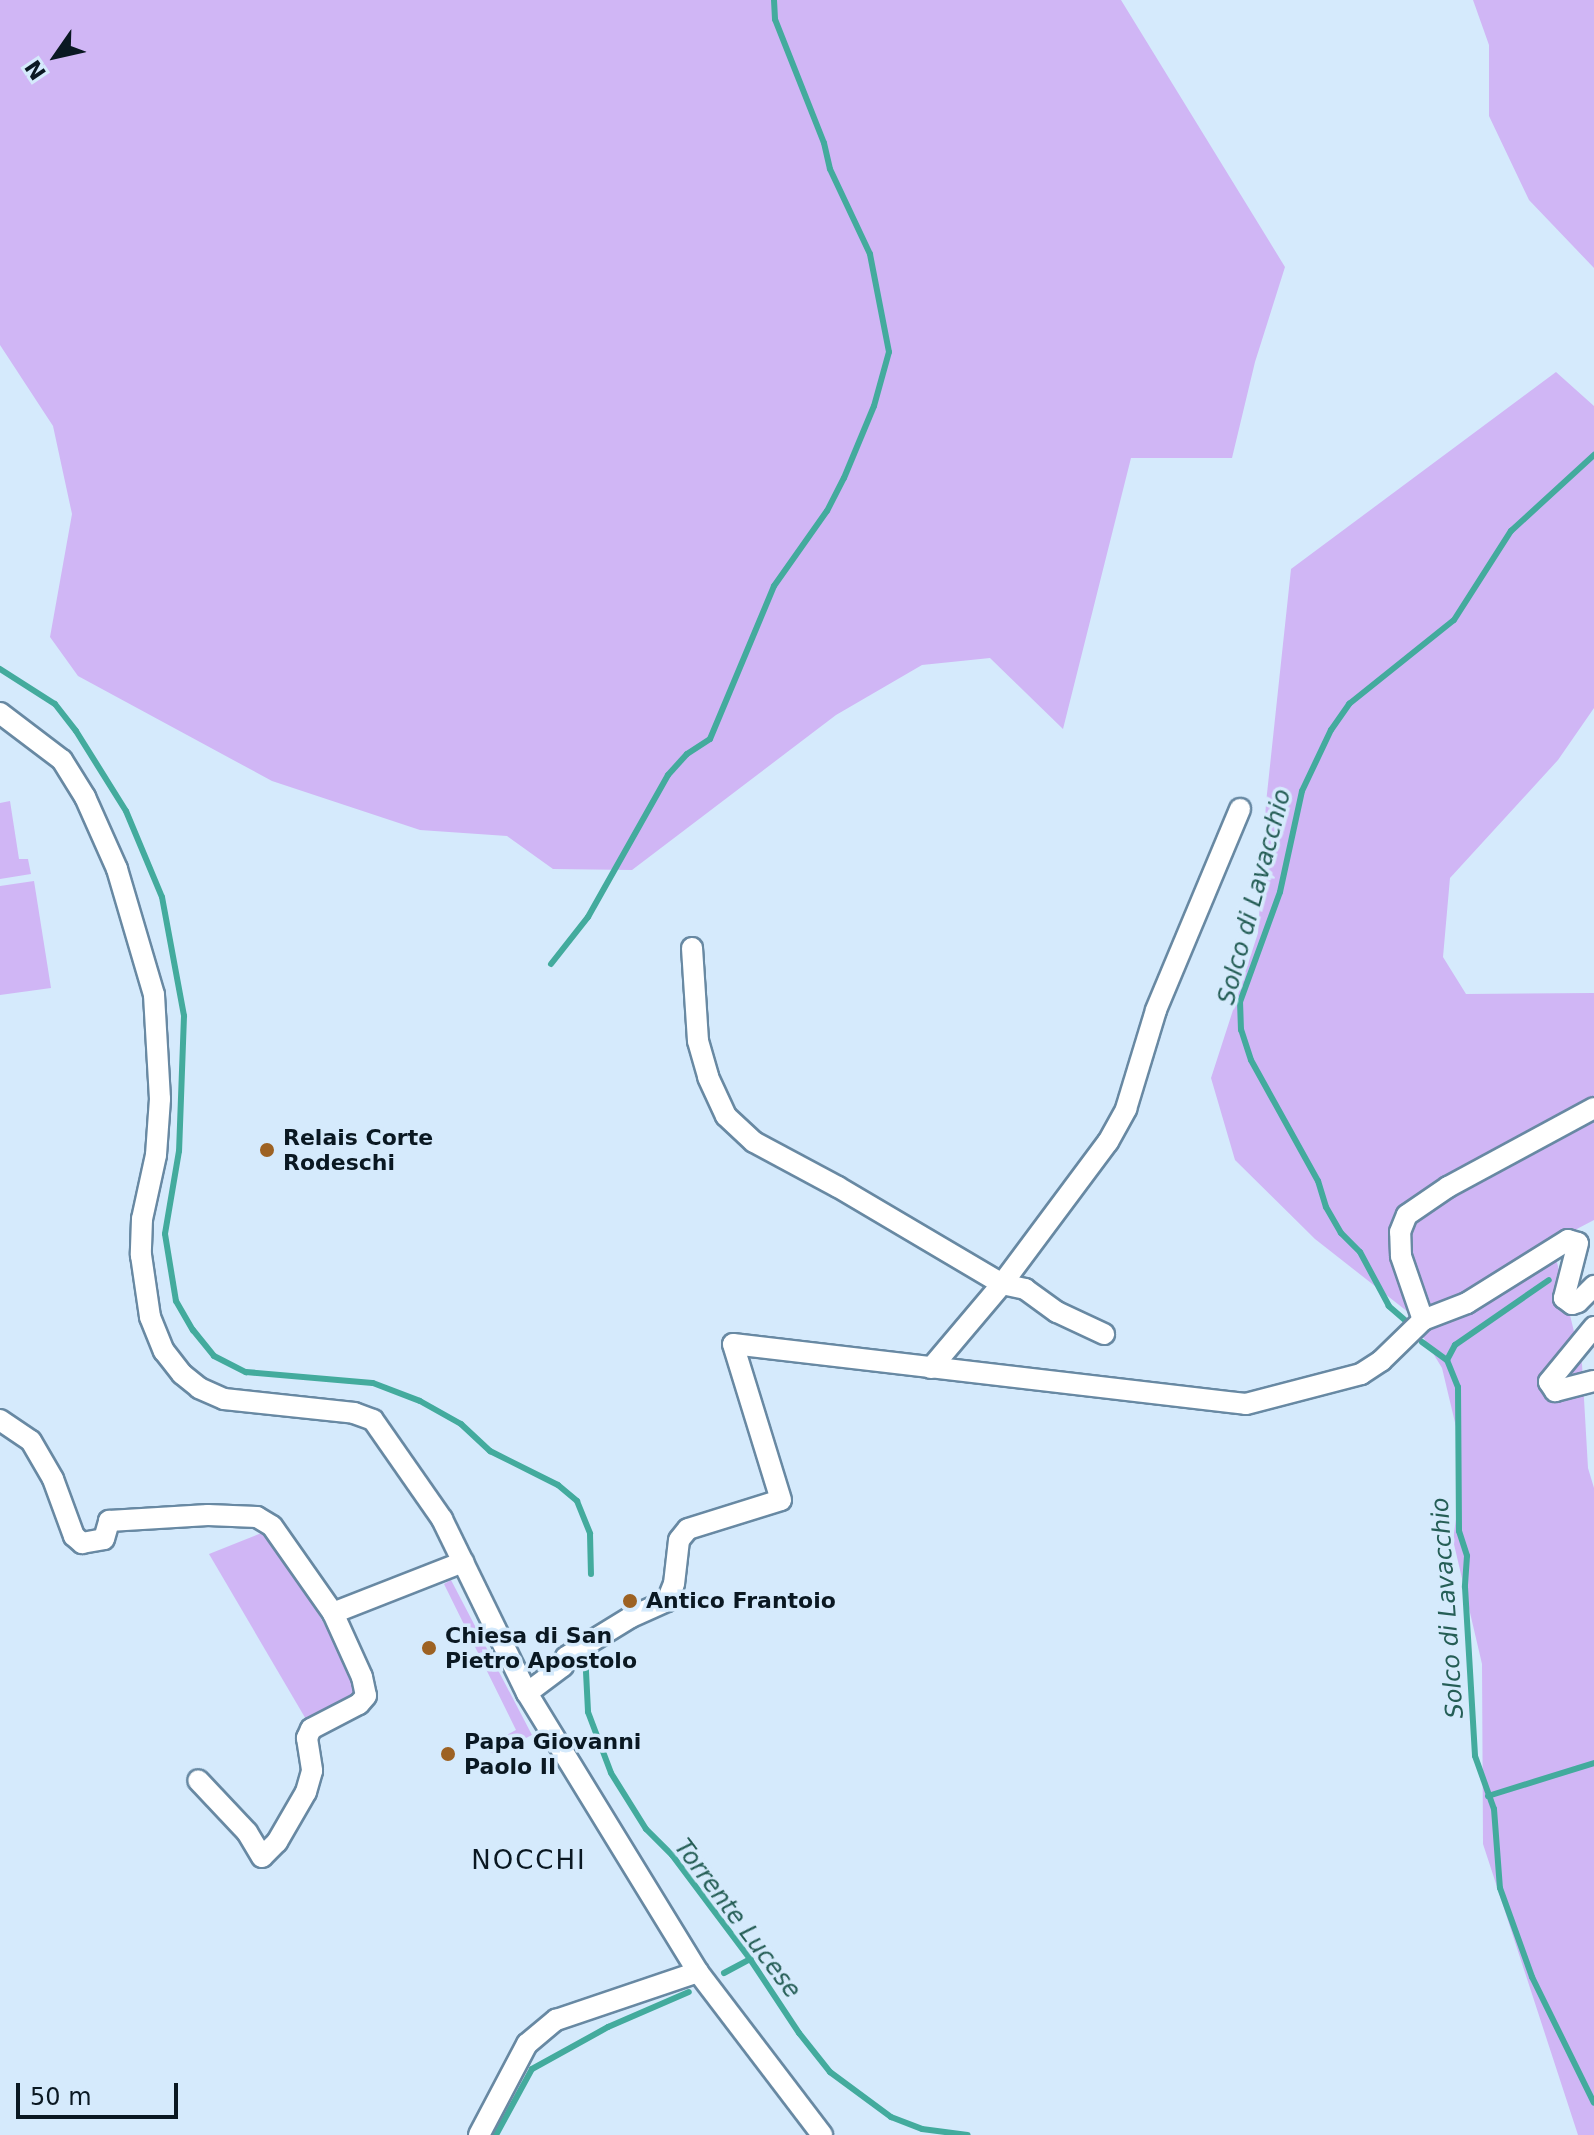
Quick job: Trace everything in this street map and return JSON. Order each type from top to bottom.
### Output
[{"type":"street","points":[[0,713],[62,760],[85,797],[117,869],[154,995],[160,1099],[156,1155],[142,1219],[141,1255],[150,1317],[164,1351],[182,1374],[199,1388],[224,1399],[354,1413],[373,1420],[442,1519],[527,1693],[698,1972],[822,2135]]},
{"type":"street","points":[[931,1368],[1002,1284],[1108,1142],[1126,1109],[1156,1010],[1240,809]]},
{"type":"street","points":[[692,948],[698,1041],[708,1077],[726,1116],[754,1142],[838,1187],[1002,1284],[1025,1289],[1057,1312],[1104,1334]]},
{"type":"street","points":[[1423,1320],[1401,1256],[1400,1232],[1407,1215],[1448,1187],[1594,1108]]},
{"type":"street","points":[[527,1693],[563,1666],[566,1657],[631,1617],[667,1601],[674,1584],[679,1540],[688,1529],[781,1500],[733,1344],[1246,1404],[1361,1374],[1381,1361],[1423,1320],[1467,1303],[1568,1240],[1578,1243],[1564,1298],[1572,1304],[1578,1302],[1594,1286]]},
{"type":"street","points":[[1594,1327],[1549,1382],[1555,1391],[1594,1381]]},
{"type":"street","points":[[0,1420],[31,1441],[53,1479],[74,1536],[82,1543],[104,1539],[109,1521],[208,1515],[257,1517],[272,1526],[333,1613],[358,1668],[366,1696],[359,1704],[311,1729],[307,1738],[312,1771],[306,1792],[277,1842],[262,1857],[247,1832],[198,1780]]},
{"type":"street","points":[[333,1613],[463,1562]]},
{"type":"street","points":[[479,2135],[527,2044],[556,2020],[698,1972]]},
{"type":"shaded area","points":[[0,0],[1121,0],[1285,267],[1255,362],[1232,458],[1131,458],[1063,729],[990,658],[922,665],[836,715],[632,870],[553,869],[507,836],[420,830],[272,781],[78,676],[50,637],[72,514],[53,426],[0,345]]},
{"type":"shaded area","points":[[1473,0],[1594,0],[1594,268],[1529,200],[1489,116],[1489,45]]},
{"type":"shaded area","points":[[1556,372],[1594,406],[1594,708],[1558,760],[1450,878],[1443,957],[1466,994],[1594,993],[1594,1220],[1552,1242],[1582,1364],[1588,1468],[1594,1488],[1594,2135],[1578,2135],[1483,1844],[1482,1664],[1453,1540],[1459,1498],[1457,1431],[1442,1368],[1408,1312],[1315,1239],[1235,1160],[1211,1078],[1258,933],[1266,803],[1291,569]]},
{"type":"shaded area","points":[[10,801],[19,859],[28,859],[31,874],[0,879],[0,803]]},
{"type":"shaded area","points":[[34,881],[51,988],[0,995],[0,886]]},
{"type":"shaded area","points":[[269,1530],[360,1685],[359,1691],[307,1721],[209,1554]]},
{"type":"shaded area","points":[[451,1580],[532,1735],[494,1754],[482,1748],[516,1730],[444,1584]]},
{"type":"waterway","points":[[551,964],[588,917],[668,775],[687,754],[710,739],[774,586],[827,511],[844,478],[874,406],[889,352],[870,254],[830,169],[824,143],[775,19],[774,0]]},
{"type":"waterway","name":"Solco di Lavacchio","points":[[1406,1321],[1389,1306],[1360,1252],[1341,1233],[1326,1207],[1318,1181],[1251,1060],[1241,1030],[1240,1002],[1280,892],[1302,791],[1331,730],[1349,704],[1454,620],[1511,531],[1594,455]]},
{"type":"waterway","name":"Torrente Lucese","points":[[0,669],[55,704],[76,731],[126,811],[162,897],[184,1016],[179,1151],[165,1234],[176,1301],[193,1330],[214,1356],[246,1372],[373,1383],[420,1401],[461,1424],[490,1451],[558,1485],[577,1501],[590,1534],[591,1574]]},
{"type":"waterway","points":[[1447,1360],[1455,1345],[1549,1280]]},
{"type":"waterway","name":"Solco di Lavacchio","points":[[1422,1342],[1447,1360],[1458,1387],[1459,1531],[1467,1556],[1465,1587],[1475,1756],[1494,1809],[1500,1888],[1532,1977],[1594,2103]]},
{"type":"waterway","name":"Torrente Lucese","points":[[585,1652],[588,1712],[611,1773],[646,1829],[672,1855],[750,1959],[799,2033],[830,2072],[891,2117],[922,2129],[968,2135]]},
{"type":"waterway","points":[[1488,1796],[1594,1763]]},
{"type":"waterway","points":[[724,1973],[750,1959]]},
{"type":"waterway","points":[[496,2135],[532,2069],[608,2027],[689,1992]]},
{"type":"place","name":"Relais Corte Rodeschi","points":[[267,1150]]},
{"type":"place","name":"Antico Frantoio","points":[[630,1601]]},
{"type":"place","name":"Chiesa di San Pietro Apostolo","points":[[429,1648]]},
{"type":"place","name":"Papa Giovanni Paolo II","points":[[448,1754]]},
{"type":"district","name":"NOCCHI","points":[[529,1861]]}]
